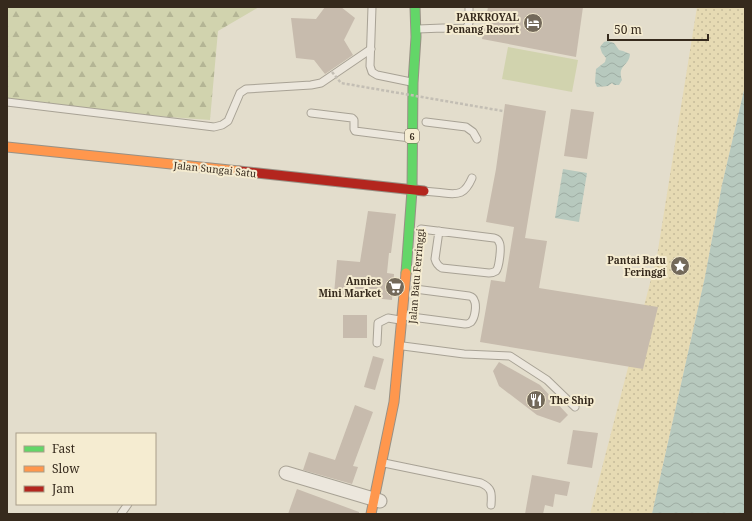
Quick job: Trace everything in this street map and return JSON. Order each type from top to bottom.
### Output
[{"type":"main road","name":"Jalan Batu Ferringgi","points":[[371,514],[378,505],[407,347],[403,318],[412,190],[413,83],[416,33],[415,7]]},
{"type":"main road","name":"Jalan Batu Ferringgi","points":[[416,33],[422,67]]},
{"type":"main road","name":"Jalan Sungai Satu","points":[[7,147],[424,191]]},
{"type":"main road","name":"Jalan Batu Ferringgi","points":[[397,403],[406,374]]},
{"type":"street","points":[[286,473],[378,505]]},
{"type":"lane","points":[[372,7],[370,66],[372,72],[377,75],[413,83]]},
{"type":"lane","points":[[416,33],[443,28],[464,29],[469,23],[469,7]]},
{"type":"lane","points":[[7,102],[214,127],[222,125],[228,120],[240,93],[246,89],[321,83],[371,49]]},
{"type":"lane","points":[[311,113],[352,118],[354,120],[355,131],[412,138]]},
{"type":"lane","points":[[426,122],[466,127],[473,132],[477,139]]},
{"type":"lane","points":[[424,191],[456,194],[469,186],[472,178]]},
{"type":"lane","points":[[421,229],[439,231],[494,238],[498,240],[501,247],[497,270],[493,273],[489,273],[442,268],[438,266],[435,258],[439,231]]},
{"type":"lane","points":[[377,343],[378,323],[388,318],[465,324],[469,324],[472,321],[476,305],[473,298],[469,296],[415,289]]},
{"type":"lane","points":[[407,347],[464,354],[510,356],[547,380],[575,407]]},
{"type":"lane","points":[[386,464],[481,482],[492,492],[491,505]]},
{"type":"lane","points":[[122,514],[127,505]]},
{"type":"path","points":[[332,72],[341,83],[503,111]]},
{"type":"green space","points":[[7,7],[259,7],[218,31],[210,120],[7,105]]},
{"type":"green space","points":[[508,47],[578,60],[572,92],[502,79]]},
{"type":"sand","name":"Pantai Batu Feringgi","points":[[697,7],[745,7],[745,86],[722,185],[705,277],[652,514],[590,514],[657,256]]},
{"type":"water","points":[[608,41],[614,43],[619,50],[630,54],[628,61],[622,68],[622,80],[619,85],[614,85],[612,83],[608,86],[597,87],[595,82],[596,69],[605,62],[606,58],[600,47],[604,42]]},
{"type":"water","points":[[745,86],[745,514],[652,514],[705,277],[722,185]]},
{"type":"water","points":[[563,169],[587,173],[579,222],[555,218]]},
{"type":"building","points":[[325,7],[341,7],[355,18],[344,40],[353,55],[325,74],[314,60],[296,58],[291,18],[316,19]]},
{"type":"building","name":"PARKROYAL Penang Resort","points":[[488,7],[583,7],[576,57],[482,39]]},
{"type":"building","points":[[505,104],[546,111],[525,238],[547,241],[539,288],[658,307],[643,369],[480,342],[491,280],[505,282],[514,227],[486,222],[496,169]]},
{"type":"building","points":[[571,109],[594,112],[587,159],[564,156]]},
{"type":"building","points":[[368,211],[396,214],[387,273],[394,274],[392,300],[334,294],[337,260],[360,262]]},
{"type":"building","points":[[343,315],[367,315],[367,338],[343,338]]},
{"type":"building","points":[[373,356],[384,359],[375,390],[364,387]]},
{"type":"building","name":"The Ship","points":[[499,362],[540,385],[568,415],[560,423],[537,415],[499,386],[493,371]]},
{"type":"building","points":[[355,405],[373,412],[353,466],[358,467],[352,484],[303,470],[309,452],[335,460]]},
{"type":"building","points":[[573,430],[598,433],[592,468],[567,464]]},
{"type":"building","points":[[532,475],[570,482],[567,496],[555,494],[553,507],[545,505],[543,514],[525,514]]},
{"type":"building","points":[[297,489],[359,512],[359,514],[288,514]]},
{"type":"traffic: fast","points":[[406,273],[412,190],[413,83],[416,37],[415,7]]},
{"type":"traffic: slow","points":[[7,147],[239,171]]},
{"type":"traffic: slow","points":[[371,514],[394,402],[406,273]]},
{"type":"traffic: jam","points":[[239,171],[424,191]]},
{"type":"place","name":"PARKROYAL Penang Resort","points":[[533,23]]},
{"type":"place","name":"Pantai Batu Feringgi","points":[[680,266]]},
{"type":"place","name":"Annies Mini Market","points":[[395,287]]},
{"type":"place","name":"The Ship","points":[[536,400]]}]
